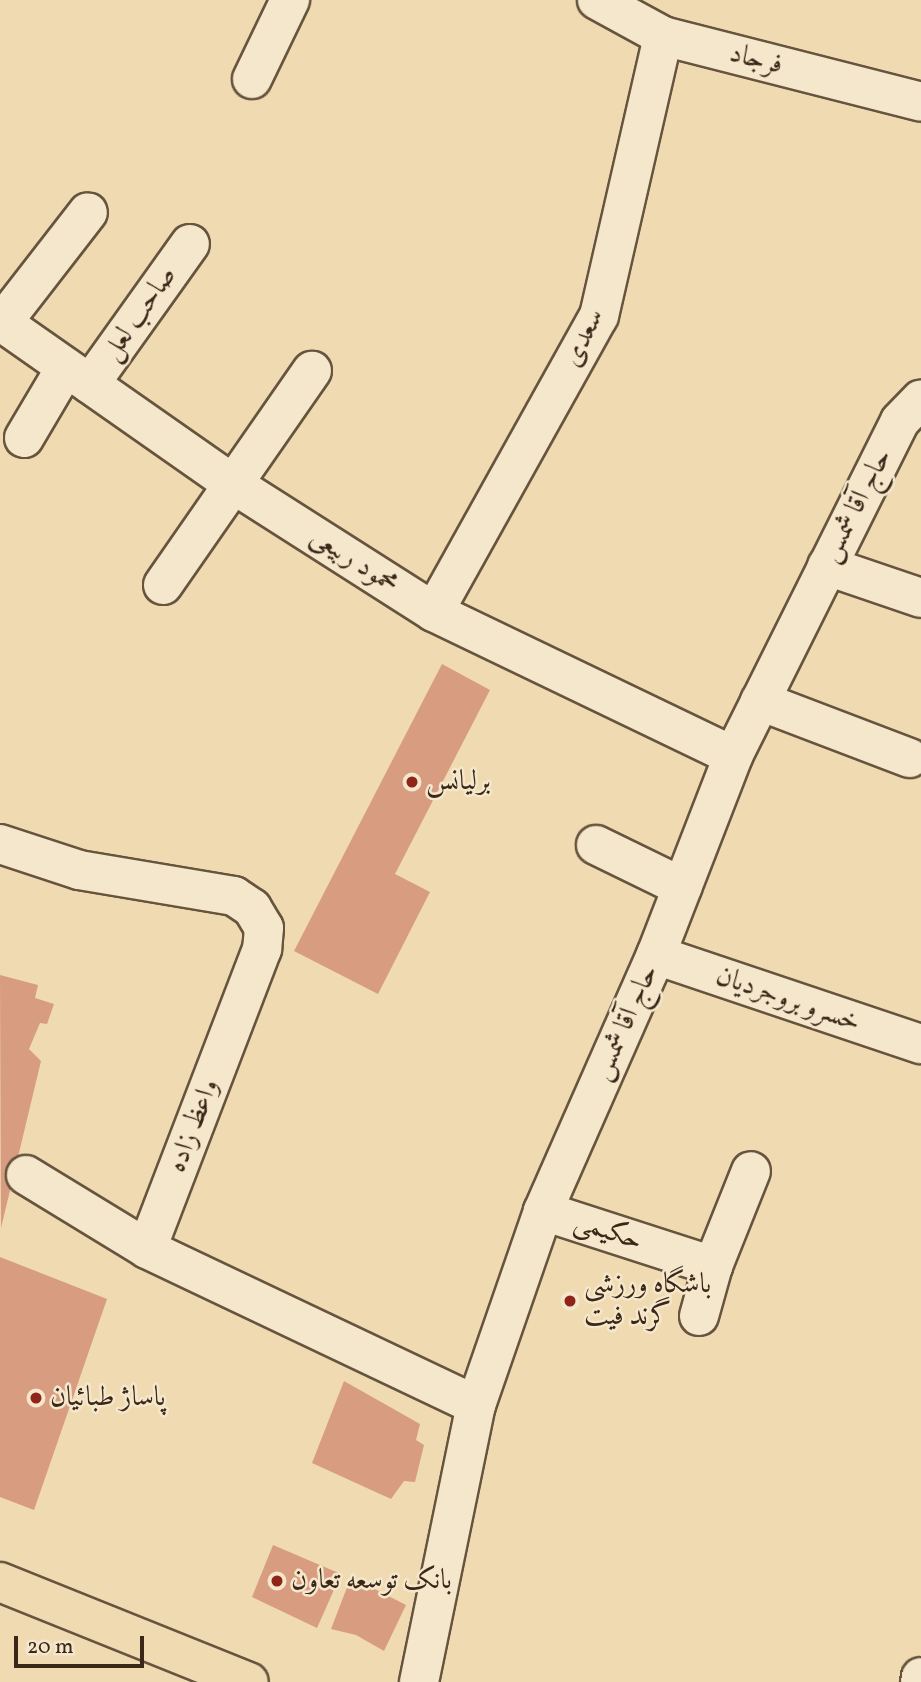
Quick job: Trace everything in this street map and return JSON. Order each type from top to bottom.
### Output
[{"type":"main road","points":[[0,1582],[249,1682]]},
{"type":"street","points":[[252,79],[290,0]]},
{"type":"street","name":"فرجاد","points":[[597,0],[663,36],[921,103]]},
{"type":"street","name":"سعدی","points":[[434,612],[599,316],[663,36]]},
{"type":"street","points":[[1,322],[88,212]]},
{"type":"street","name":"صاحب لعل","points":[[24,438],[190,244]]},
{"type":"street","name":"محمود ربیعی","points":[[1,322],[233,484],[434,612],[733,757]]},
{"type":"street","points":[[163,585],[312,371]]},
{"type":"street","name":"حاج آقا شمس","points":[[419,1682],[476,1405],[543,1211],[656,955],[733,757],[900,421],[921,399]]},
{"type":"street","points":[[827,566],[921,598]]},
{"type":"street","points":[[760,701],[909,758]]},
{"type":"street","name":"واعظ زاده","points":[[0,844],[79,870],[234,896],[253,908],[264,928],[262,948],[147,1249]]},
{"type":"street","points":[[596,845],[682,887]]},
{"type":"street","name":"خسرو بروجردیان","points":[[656,955],[921,1044]]},
{"type":"street","points":[[699,1316],[713,1266],[751,1171]]},
{"type":"street","points":[[26,1175],[147,1249],[476,1405]]},
{"type":"street","name":"حکیمی","points":[[543,1211],[713,1266]]},
{"type":"building","name":"برلیانس","points":[[442,664],[490,690],[395,874],[430,892],[378,994],[294,951]]},
{"type":"building","points":[[0,975],[38,985],[35,998],[54,1004],[47,1024],[40,1023],[29,1049],[41,1061],[1,1228]]},
{"type":"building","name":"پاساژ طبائیان","points":[[0,1257],[107,1299],[34,1510],[0,1497]]},
{"type":"building","points":[[344,1381],[420,1424],[416,1440],[424,1445],[415,1482],[404,1481],[391,1499],[312,1463]]},
{"type":"building","points":[[273,1545],[341,1574],[317,1628],[252,1597]]},
{"type":"building","points":[[351,1577],[406,1605],[384,1651],[356,1635],[331,1629]]},
{"type":"place","name":"برلیانس","points":[[412,782]]},
{"type":"place","name":"باشگاه ورزشی گرند فیت","points":[[570,1301]]},
{"type":"place","name":"پاساژ طبائیان","points":[[36,1398]]},
{"type":"place","name":"بانک توسعه تعاون","points":[[277,1581]]}]
